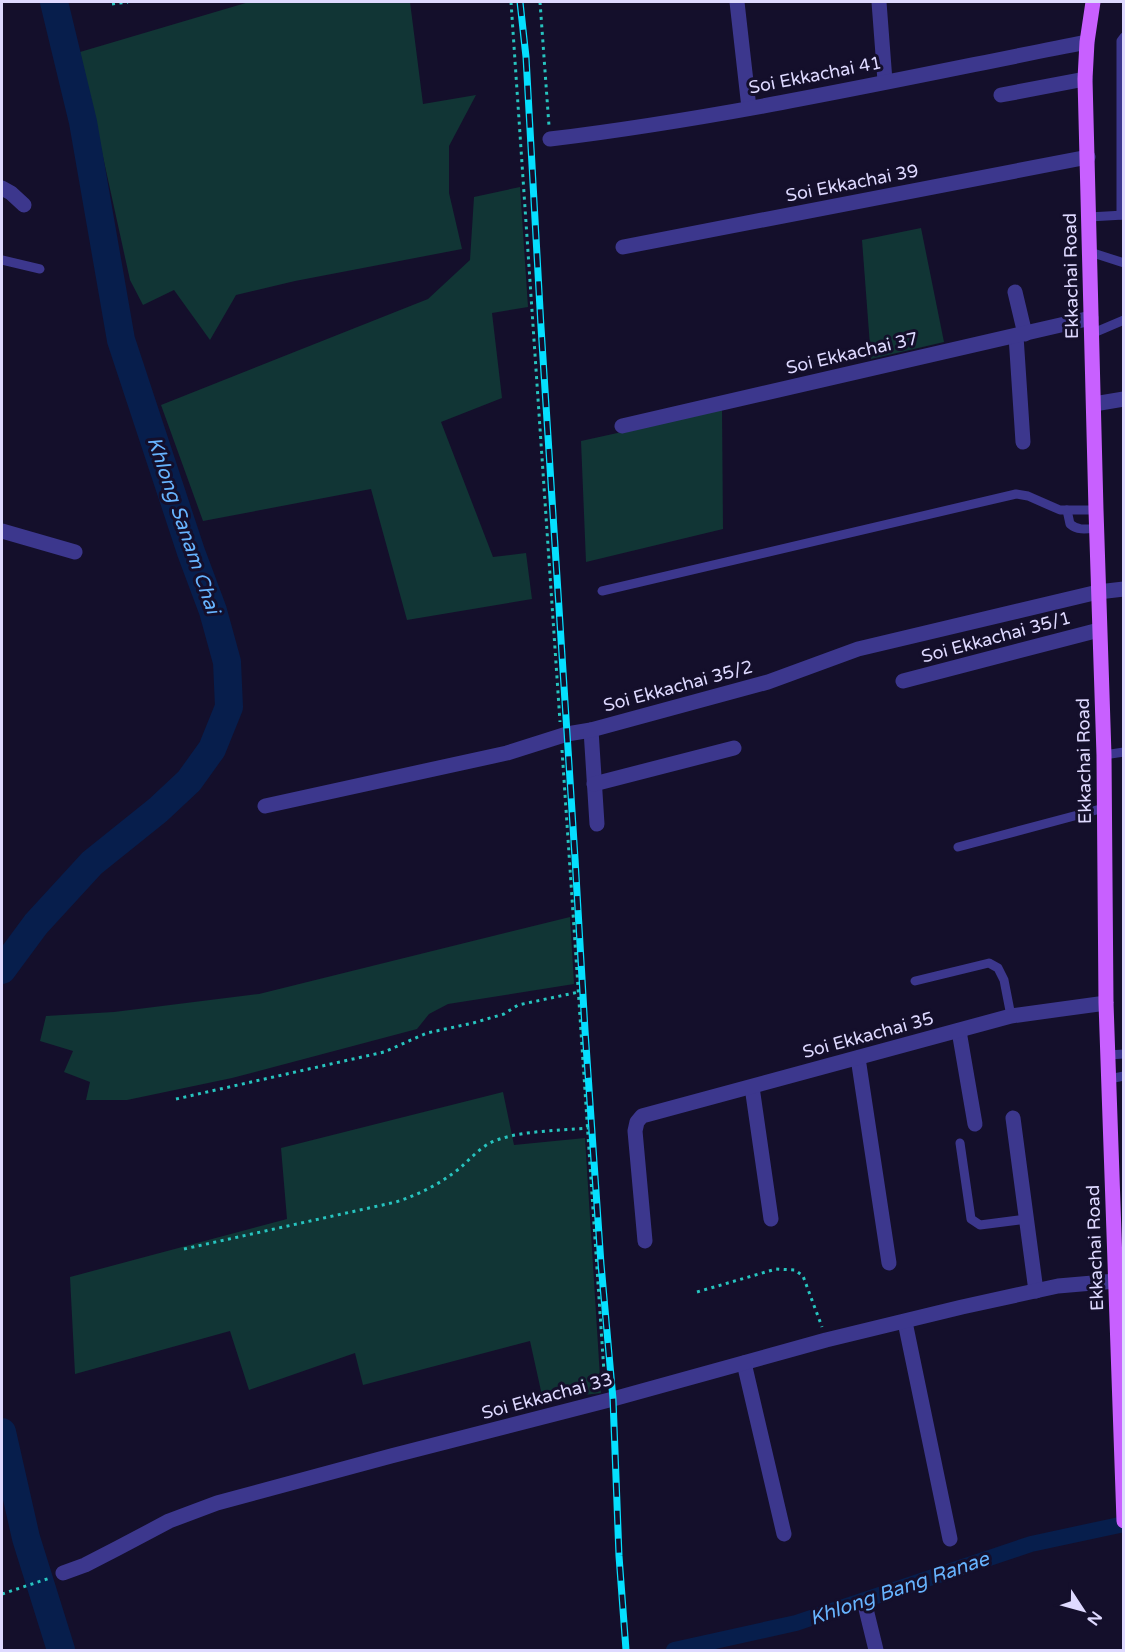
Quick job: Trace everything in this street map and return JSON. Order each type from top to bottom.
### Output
[{"type":"main road","name":"Ekkachai Road","points":[[1093,2],[1087,42],[1085,79],[1104,755],[1106,1003],[1116,1054],[1118,1178],[1116,1281],[1124,1521]]},
{"type":"street","points":[[737,2],[748,108]]},
{"type":"street","points":[[879,2],[885,81]]},
{"type":"street","name":"Soi Ekkachai 41","points":[[550,139],[628,130],[1087,42]]},
{"type":"street","points":[[1001,95],[1085,79]]},
{"type":"street","name":"Soi Ekkachai 39","points":[[623,247],[1088,157]]},
{"type":"street","points":[[2,188],[24,205]]},
{"type":"street","points":[[1015,292],[1020,335],[1023,442]]},
{"type":"street","name":"Soi Ekkachai 37","points":[[622,426],[1020,335],[1091,326]]},
{"type":"street","points":[[1094,404],[1124,399]]},
{"type":"street","points":[[2,531],[75,552]]},
{"type":"street","name":"Soi Ekkachai 35/2","points":[[265,806],[507,753],[561,736],[768,682],[858,649],[1098,592],[1124,589]]},
{"type":"street","name":"Soi Ekkachai 35/1","points":[[903,681],[1099,630]]},
{"type":"street","points":[[591,730],[597,824]]},
{"type":"street","points":[[594,784],[734,748]]},
{"type":"street","name":"Soi Ekkachai 35","points":[[645,1240],[634,1131],[642,1116],[1011,1016],[1106,1003]]},
{"type":"street","points":[[959,1031],[975,1124]]},
{"type":"street","points":[[858,1058],[889,1263]]},
{"type":"street","points":[[752,1087],[771,1219]]},
{"type":"street","points":[[1013,1118],[1036,1291]]},
{"type":"street","name":"Soi Ekkachai 33","points":[[63,1573],[102,1557],[169,1521],[217,1503],[606,1401],[826,1340],[1058,1286],[1116,1281]]},
{"type":"street","points":[[905,1322],[950,1539]]},
{"type":"street","points":[[744,1363],[784,1534]]},
{"type":"street","points":[[866,1610],[876,1650]]},
{"type":"lane","points":[[1089,217],[1122,215],[1121,41],[1124,37]]},
{"type":"lane","points":[[1090,252],[1124,263]]},
{"type":"lane","points":[[2,260],[40,269]]},
{"type":"lane","points":[[1091,326],[1124,320]]},
{"type":"lane","points":[[602,591],[1016,494],[1028,496],[1060,510],[1096,510]]},
{"type":"lane","points":[[1067,510],[1070,524],[1073,527],[1096,528]]},
{"type":"lane","points":[[1104,755],[1124,752]]},
{"type":"lane","points":[[958,847],[1104,808]]},
{"type":"lane","points":[[915,981],[989,963],[998,968],[1004,980],[1011,1016]]},
{"type":"lane","points":[[960,1143],[971,1219],[980,1225],[1027,1219]]},
{"type":"path","points":[[112,4],[128,2]]},
{"type":"path","points":[[511,2],[606,1401]]},
{"type":"path","points":[[540,2],[550,139]]},
{"type":"path","points":[[176,1099],[384,1052],[427,1033],[504,1014],[518,1005],[579,992]]},
{"type":"path","points":[[184,1249],[396,1202],[431,1188],[449,1177],[486,1145],[501,1138],[588,1128]]},
{"type":"path","points":[[697,1292],[776,1269],[795,1270],[803,1276],[809,1289],[826,1340]]},
{"type":"path","points":[[2,1594],[63,1573]]},
{"type":"green space","points":[[249,2],[410,2],[423,104],[476,95],[449,146],[449,193],[462,249],[295,281],[236,295],[210,340],[174,290],[143,305],[130,280],[80,52]]},
{"type":"green space","points":[[520,187],[528,307],[492,313],[502,398],[441,422],[493,557],[526,553],[532,599],[407,620],[371,489],[203,521],[161,405],[428,299],[470,260],[474,197]]},
{"type":"green space","points":[[921,228],[944,342],[871,359],[862,240]]},
{"type":"green space","points":[[722,410],[723,529],[586,562],[581,441]]},
{"type":"green space","points":[[570,917],[574,984],[448,1004],[429,1014],[417,1029],[232,1078],[127,1100],[86,1100],[90,1082],[64,1072],[73,1051],[40,1041],[46,1016],[114,1012],[259,994]]},
{"type":"green space","points":[[503,1092],[514,1145],[585,1138],[601,1393],[543,1400],[530,1341],[363,1385],[355,1353],[249,1390],[230,1331],[75,1374],[70,1277],[287,1219],[281,1148]]},
{"type":"waterway","name":"Khlong Sanam Chai","points":[[2,970],[36,924],[92,863],[158,810],[189,781],[212,749],[229,707],[227,662],[213,611],[191,552],[121,340],[83,122],[54,2]]},
{"type":"waterway","name":"Khlong Sanam Chai","points":[[2,1432],[26,1538],[61,1650]]},
{"type":"waterway","name":"Khlong Bang Ranae","points":[[674,1650],[796,1623],[1031,1544],[1124,1524]]},
{"type":"railway","points":[[520,2],[526,57],[585,1030],[613,1399],[619,1556],[626,1650]]}]
